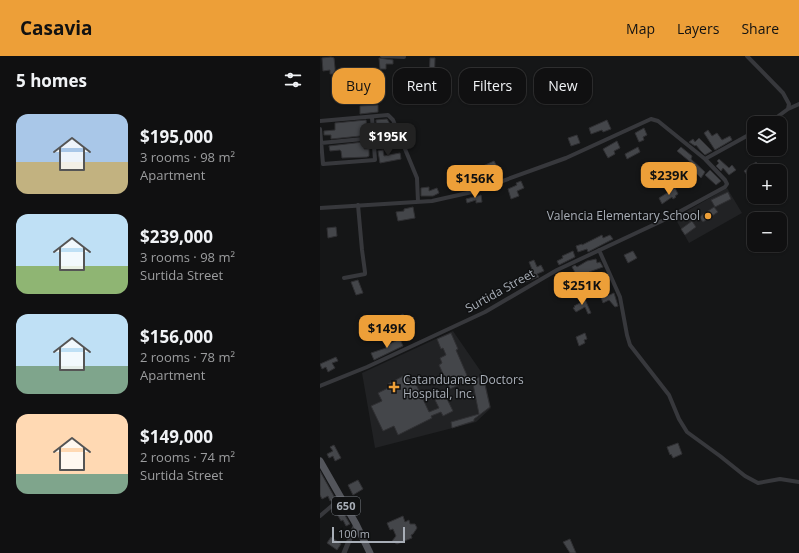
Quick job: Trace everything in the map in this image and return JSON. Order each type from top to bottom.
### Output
[{"type":"main road","name":"650","points":[[320,461],[356,524],[370,553]]},
{"type":"street","points":[[382,56],[404,57]]},
{"type":"street","points":[[747,56],[783,93],[789,104],[788,109]]},
{"type":"street","points":[[778,116],[788,109],[799,104]]},
{"type":"street","points":[[320,121],[388,115],[393,120],[417,178],[418,202]]},
{"type":"street","points":[[320,129],[321,157],[323,164],[375,160],[372,117]]},
{"type":"street","points":[[320,208],[418,202],[445,198],[479,190],[566,158],[651,119],[658,121],[705,159],[747,136]]},
{"type":"street","points":[[321,143],[373,138]]},
{"type":"street","name":"Surtida Street","points":[[320,386],[367,367],[485,312],[547,276],[686,209],[725,187],[728,184],[705,159]]},
{"type":"street","points":[[344,278],[365,274],[366,272],[362,250],[358,205]]},
{"type":"street","points":[[599,250],[620,297],[630,346],[669,395],[678,419],[687,432],[745,476],[758,483],[780,479],[799,482]]},
{"type":"street","points":[[320,516],[341,498]]},
{"type":"street","points":[[344,553],[356,524]]},
{"type":"shaded area","name":"Valencia Elementary School","points":[[727,188],[742,213],[689,243],[675,218]]},
{"type":"shaded area","points":[[453,331],[484,376],[491,408],[476,422],[375,448],[362,373]]},
{"type":"building","points":[[322,58],[334,58],[335,68],[332,68],[332,74],[330,74],[330,70],[323,71]]},
{"type":"building","points":[[379,58],[393,60],[393,64],[386,64],[386,69],[380,68]]},
{"type":"building","points":[[430,58],[435,58],[435,68],[430,68]]},
{"type":"building","points":[[378,105],[378,112],[360,114],[360,106]]},
{"type":"building","points":[[387,119],[390,124],[384,125],[385,143],[379,144],[376,120]]},
{"type":"building","points":[[366,120],[370,135],[331,139],[331,135],[324,135],[324,131],[335,130],[335,123]]},
{"type":"building","points":[[607,120],[611,129],[603,132],[602,130],[591,134],[589,128]]},
{"type":"building","points":[[409,124],[414,140],[406,143],[400,128]]},
{"type":"building","points":[[644,128],[647,135],[643,137],[644,140],[639,142],[635,133]]},
{"type":"building","points":[[708,130],[712,136],[717,133],[722,140],[730,136],[732,140],[715,150],[704,133]]},
{"type":"building","points":[[577,135],[580,143],[571,146],[568,138]]},
{"type":"building","points":[[699,138],[712,151],[705,155],[696,145],[695,146],[689,142],[693,139],[695,142]]},
{"type":"building","points":[[617,141],[620,148],[614,151],[615,154],[608,158],[603,149]]},
{"type":"building","points":[[364,142],[364,149],[369,149],[369,156],[367,157],[342,158],[340,150],[330,151],[329,146]]},
{"type":"building","points":[[638,147],[640,152],[627,159],[625,154]]},
{"type":"building","points":[[681,147],[692,156],[691,159],[705,172],[701,178],[691,168],[694,165],[677,151]]},
{"type":"building","points":[[383,150],[384,156],[400,153],[401,159],[380,163],[378,151]]},
{"type":"building","points":[[719,159],[729,168],[732,165],[736,170],[729,175],[723,168],[721,171],[716,166],[719,163],[717,161]]},
{"type":"building","points":[[494,161],[498,168],[485,173],[483,166]]},
{"type":"building","points":[[710,170],[721,181],[716,185],[705,175]]},
{"type":"building","points":[[521,181],[524,188],[517,191],[519,196],[511,199],[508,189],[517,185],[516,183]]},
{"type":"building","points":[[429,187],[429,191],[437,188],[439,193],[433,196],[421,196],[421,188]]},
{"type":"building","points":[[675,188],[678,194],[675,196],[676,197],[673,199],[672,197],[662,204],[659,198]]},
{"type":"building","points":[[728,192],[731,199],[715,207],[711,200]]},
{"type":"building","points":[[481,195],[482,202],[476,203],[476,200],[467,203],[466,199]]},
{"type":"building","points":[[413,207],[415,218],[398,221],[396,212],[404,211],[404,209]]},
{"type":"building","points":[[714,207],[718,212],[703,222],[699,217]]},
{"type":"building","points":[[692,221],[696,227],[685,235],[681,229]]},
{"type":"building","points":[[336,227],[337,236],[328,238],[327,228]]},
{"type":"building","points":[[602,235],[603,238],[610,235],[613,239],[588,252],[587,249],[578,252],[576,246],[582,245]]},
{"type":"building","points":[[573,251],[575,257],[559,265],[557,261],[563,258],[562,256]]},
{"type":"building","points":[[633,251],[637,258],[628,263],[624,255]]},
{"type":"building","points":[[596,259],[597,263],[600,262],[603,267],[589,272],[599,293],[592,297],[584,277],[571,283],[569,278],[576,274],[572,267],[575,265],[577,267],[587,261]]},
{"type":"building","points":[[534,260],[537,267],[541,265],[544,271],[537,274],[539,277],[521,284],[520,280],[534,274],[529,262]]},
{"type":"building","points":[[358,280],[363,293],[356,295],[351,282]]},
{"type":"building","points":[[605,293],[607,296],[614,293],[618,306],[615,307],[609,300],[603,303],[600,295]]},
{"type":"building","points":[[584,297],[591,313],[588,314],[585,307],[576,312],[573,308],[582,302],[580,299]]},
{"type":"building","points":[[403,314],[406,320],[413,317],[415,323],[409,325],[410,328],[403,331],[397,317]]},
{"type":"building","points":[[451,333],[458,349],[456,350],[469,380],[450,389],[439,365],[442,363],[440,358],[446,355],[443,348],[441,349],[437,339]]},
{"type":"building","points":[[585,333],[587,339],[584,340],[585,343],[579,346],[576,337]]},
{"type":"building","points":[[400,339],[403,346],[374,360],[371,353],[386,348],[385,346]]},
{"type":"building","points":[[336,357],[338,361],[332,363],[335,368],[328,372],[326,367],[322,369],[320,364]]},
{"type":"building","points":[[407,374],[411,383],[415,382],[429,412],[439,408],[435,400],[445,395],[453,411],[443,416],[441,412],[431,416],[432,418],[398,435],[394,426],[383,431],[371,406],[382,401],[378,393],[390,387],[388,384]]},
{"type":"building","points":[[483,376],[490,407],[474,419],[474,421],[452,428],[451,422],[479,414],[472,379]]},
{"type":"building","points":[[678,443],[682,454],[673,458],[667,447]]},
{"type":"building","points":[[334,445],[341,458],[335,461],[333,456],[329,458],[327,454],[333,451],[330,447]]},
{"type":"building","points":[[320,471],[335,498],[330,501],[328,496],[322,499],[320,495]]},
{"type":"building","points":[[358,480],[363,489],[353,495],[348,485]]},
{"type":"building","points":[[339,505],[350,524],[346,526],[343,520],[341,521],[334,509]]},
{"type":"building","points":[[403,516],[405,522],[409,520],[410,524],[415,524],[417,528],[411,535],[412,538],[397,544],[392,541],[396,536],[393,529],[390,530],[387,523]]},
{"type":"building","points":[[331,537],[341,544],[337,550],[327,543]]},
{"type":"building","points":[[570,539],[576,553],[570,553],[563,542]]},
{"type":"place","name":"Valencia Elementary School","points":[[708,216]]},
{"type":"place","name":"Catanduanes Doctors Hospital, Inc.","points":[[394,387]]}]
